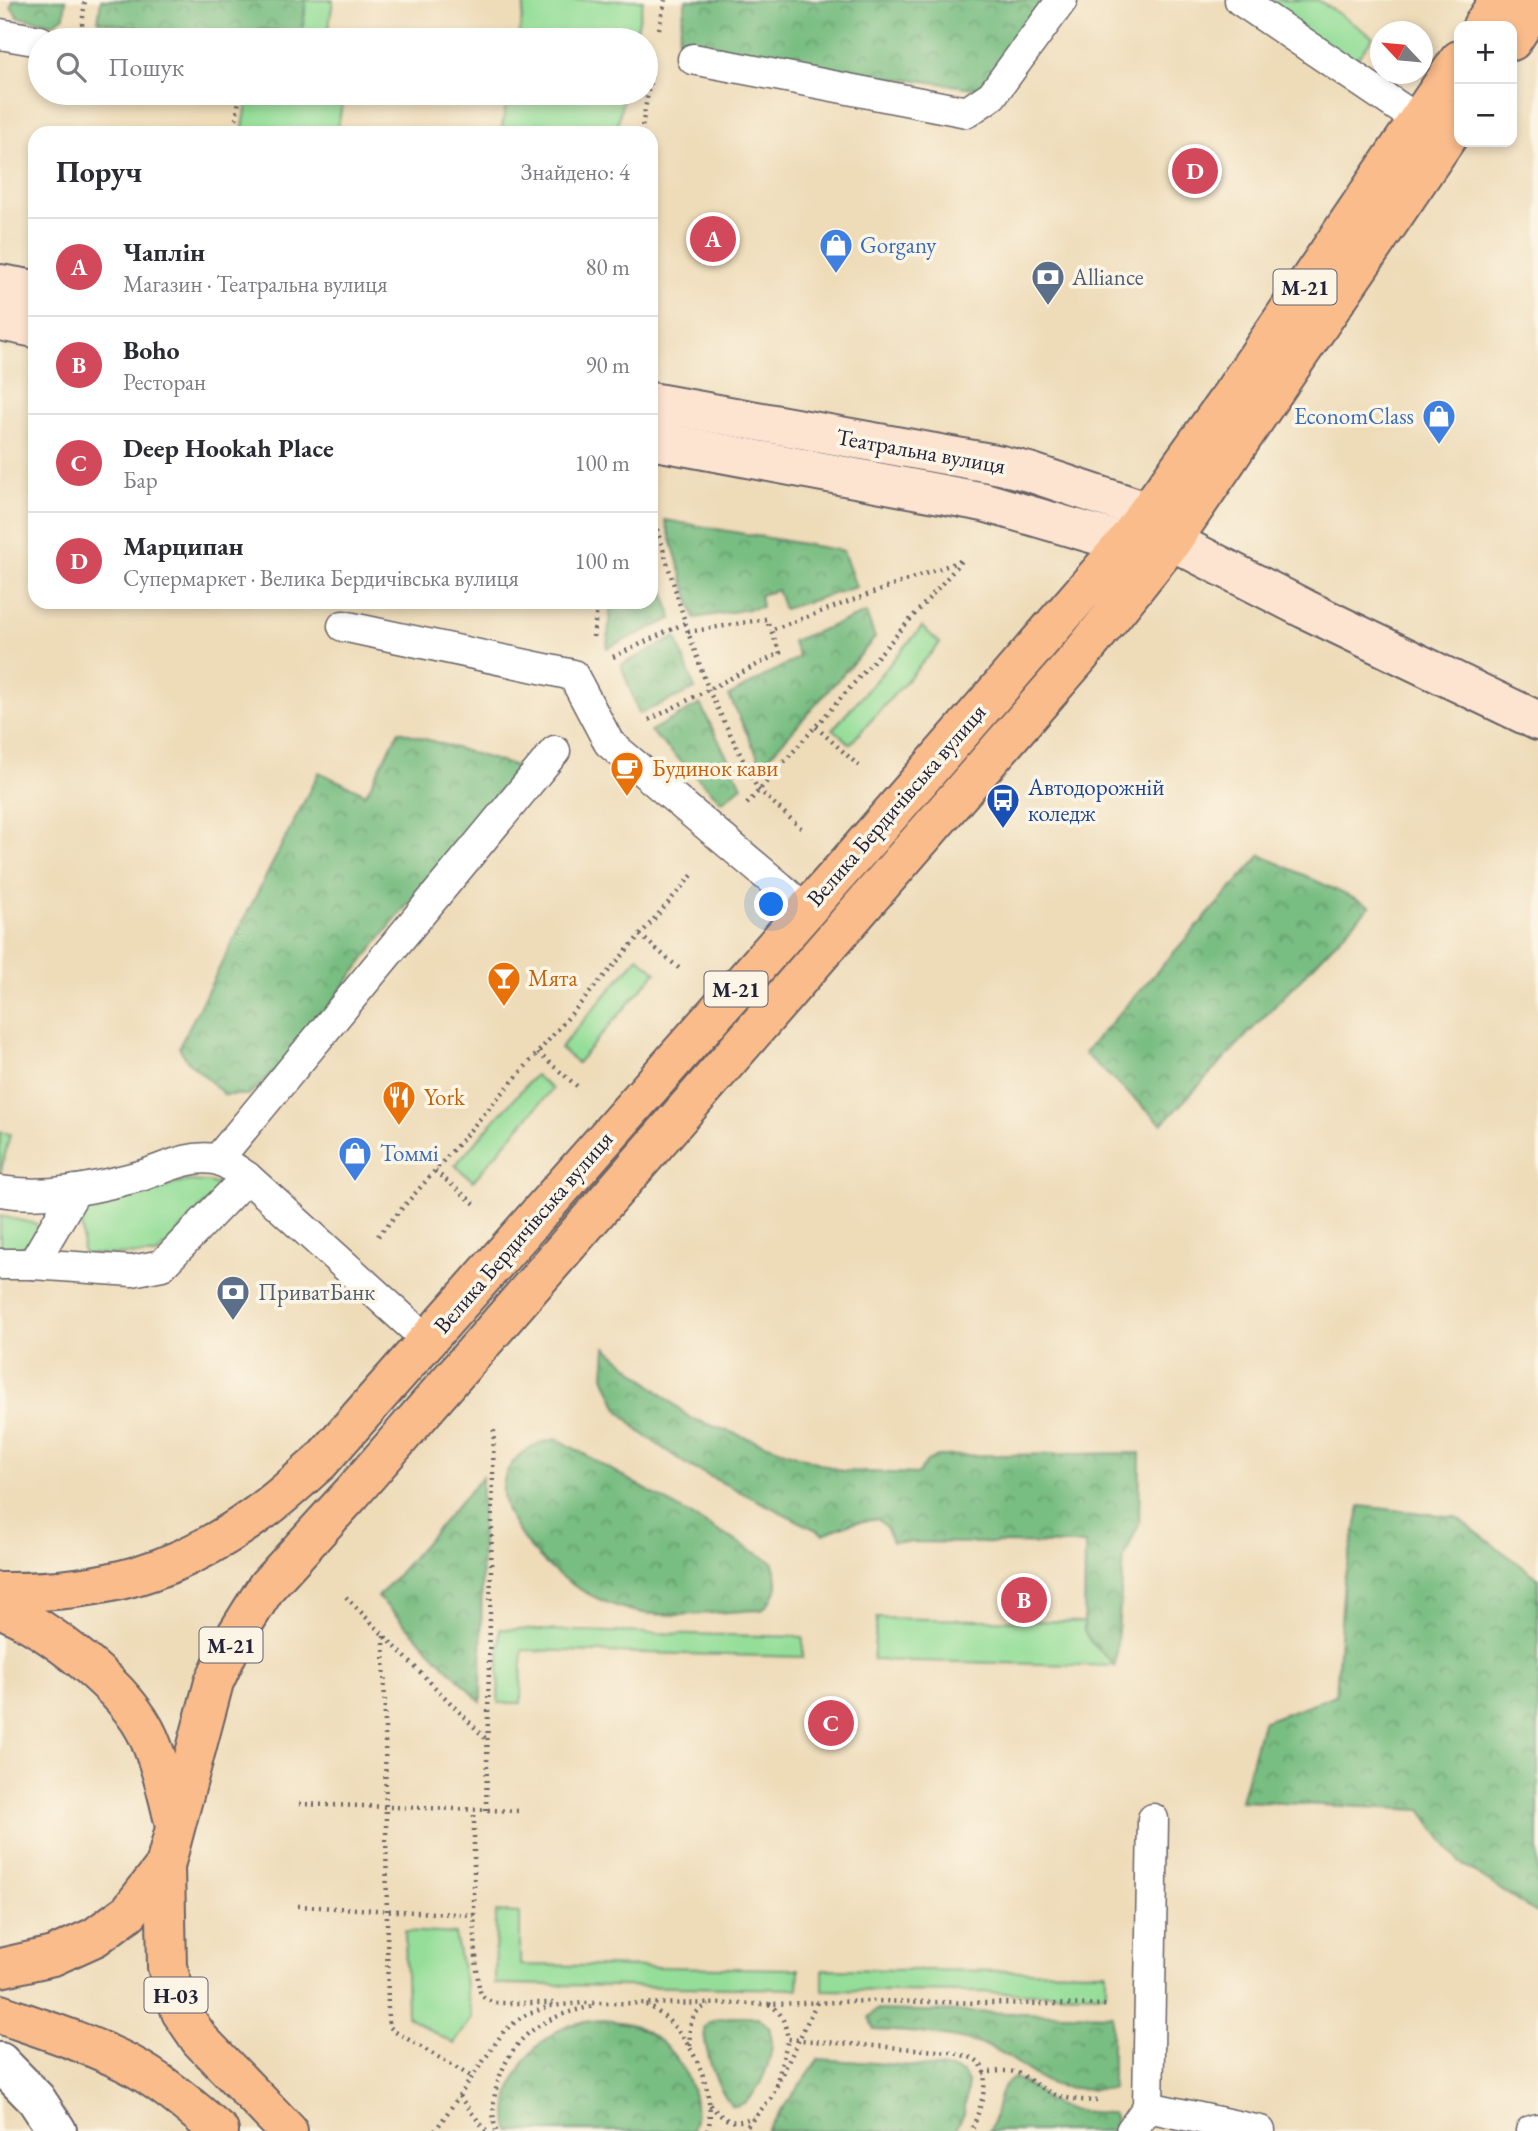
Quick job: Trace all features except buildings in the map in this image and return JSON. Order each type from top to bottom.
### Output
[{"type":"main road","points":[[1485,21],[1499,0]]},
{"type":"main road","points":[[1517,33],[1538,1]]},
{"type":"main road","name":"Велика Бердичівська вулиця","points":[[0,1592],[80,1588],[168,1567],[216,1542],[260,1513],[320,1462],[1125,543],[1160,527],[1233,394],[1454,67]]},
{"type":"main road","name":"Велика Бердичівська вулиця","points":[[171,1849],[214,1682],[235,1637],[267,1586],[361,1483],[1064,675],[1160,527],[1454,127]]},
{"type":"main road","points":[[0,1608],[18,1615],[94,1669],[122,1699],[148,1735],[163,1777],[171,1849]]},
{"type":"main road","name":"М-21","points":[[0,1968],[54,1956],[95,1937],[129,1912],[171,1849]]},
{"type":"main road","name":"Н-03","points":[[171,1849],[167,1967],[181,2012],[200,2040],[288,2131]]},
{"type":"main road","points":[[0,2014],[61,2035],[129,2064],[185,2102],[219,2131]]},
{"type":"street","points":[[0,284],[28,289]]},
{"type":"street","points":[[0,321],[28,327]]},
{"type":"street","name":"Театральна вулиця","points":[[658,403],[1029,471],[1160,527],[1305,609],[1538,721]]},
{"type":"street","name":"Театральна вулиця","points":[[658,441],[984,502],[1125,543]]},
{"type":"street","points":[[0,2062],[36,2099],[57,2131]]},
{"type":"lane","points":[[694,59],[967,112],[992,95],[1062,0]]},
{"type":"lane","points":[[1240,0],[1418,120]]},
{"type":"lane","points":[[0,34],[28,39]]},
{"type":"lane","points":[[343,626],[573,675],[608,740],[805,910]]},
{"type":"lane","points":[[218,1159],[555,751]]},
{"type":"lane","points":[[0,1191],[38,1195],[76,1190],[142,1175],[186,1160],[218,1159],[247,1177],[428,1341]]},
{"type":"lane","points":[[0,1265],[33,1264],[132,1271],[162,1265],[247,1177]]},
{"type":"lane","points":[[33,1264],[76,1190]]},
{"type":"lane","points":[[1131,2131],[1148,2107],[1153,1819]]},
{"type":"lane","points":[[1148,2107],[1260,2131]]},
{"type":"lane","points":[[1531,2131],[1538,2129]]},
{"type":"path","points":[[235,126],[238,105]]},
{"type":"path","points":[[658,532],[709,691],[760,790],[803,830]]},
{"type":"path","points":[[350,1269],[640,935],[760,790],[963,560],[771,630]]},
{"type":"path","points":[[608,740],[780,653],[766,619],[688,632]]},
{"type":"path","points":[[573,675],[685,623]]},
{"type":"path","points":[[816,727],[859,766]]},
{"type":"path","points":[[640,935],[681,970]]},
{"type":"path","points":[[538,1053],[578,1086]]},
{"type":"path","points":[[436,1171],[475,1204]]},
{"type":"path","points":[[486,1810],[494,1427]]},
{"type":"path","points":[[346,1597],[488,1741]]},
{"type":"path","points":[[384,1636],[389,2026],[472,2077]]},
{"type":"path","points":[[299,1804],[520,1811]]},
{"type":"path","points":[[474,1810],[474,1915],[479,1982],[481,1994],[495,2003],[768,2004],[871,2001],[1149,2005]]},
{"type":"path","points":[[298,1906],[474,1915]]},
{"type":"path","points":[[743,2131],[771,2098],[817,2002]]},
{"type":"path","points":[[435,2131],[504,2031],[523,2016],[550,2006],[583,2003]]},
{"type":"path","points":[[496,2131],[494,2101],[498,2081],[511,2054],[532,2030],[559,2015],[609,2003]]},
{"type":"path","points":[[642,2003],[659,2011],[674,2023],[696,2061],[710,2104],[721,2117],[731,2122],[741,2122],[755,2116]]},
{"type":"path","points":[[691,2050],[689,2031],[695,2012],[715,2004]]},
{"type":"path","points":[[768,2004],[779,2010],[785,2022],[788,2039],[771,2098]]},
{"type":"path","points":[[788,2039],[950,2052],[971,2058],[981,2066],[985,2080],[978,2117],[971,2131]]},
{"type":"path","points":[[983,2073],[1008,2069],[1019,2072],[1059,2095],[1092,2100]]},
{"type":"path","points":[[459,2096],[486,2131]]},
{"type":"path","points":[[708,2131],[710,2104]]},
{"type":"green space","points":[[13,0],[66,0],[64,16],[53,24],[18,17],[11,7]]},
{"type":"green space","points":[[101,0],[306,0],[303,28],[137,28],[98,21]]},
{"type":"green space","points":[[306,0],[333,0],[329,28],[303,28]]},
{"type":"green space","points":[[525,0],[643,0],[637,28],[520,28]]},
{"type":"green space","points":[[686,0],[1049,0],[986,90],[878,77],[678,40]]},
{"type":"green space","points":[[1251,0],[1318,0],[1370,35],[1370,41],[1354,63]]},
{"type":"green space","points":[[247,105],[342,105],[338,126],[243,126]]},
{"type":"green space","points":[[506,105],[622,105],[617,126],[502,126]]},
{"type":"green space","points":[[665,520],[843,551],[856,587],[784,609],[777,590],[760,595],[762,607],[695,618]]},
{"type":"green space","points":[[658,571],[672,619],[607,648],[610,609],[658,609]]},
{"type":"green space","points":[[866,613],[875,638],[762,765],[729,696],[799,657],[792,641]]},
{"type":"green space","points":[[922,627],[940,643],[850,744],[833,729]]},
{"type":"green space","points":[[676,637],[695,689],[639,714],[621,665]]},
{"type":"green space","points":[[700,704],[742,786],[722,802],[650,731]]},
{"type":"green space","points":[[399,731],[518,767],[378,941],[290,1058],[248,1095],[225,1095],[187,1060],[179,1047],[319,772],[366,794]]},
{"type":"green space","points":[[1261,855],[1370,906],[1162,1124],[1084,1053]]},
{"type":"green space","points":[[638,957],[656,972],[577,1063],[560,1048]]},
{"type":"green space","points":[[535,1075],[552,1089],[473,1181],[455,1165]]},
{"type":"green space","points":[[0,1132],[10,1134],[0,1175]]},
{"type":"green space","points":[[187,1181],[209,1182],[222,1186],[157,1255],[83,1254],[81,1211]]},
{"type":"green space","points":[[0,1216],[37,1224],[39,1229],[23,1247],[13,1252],[0,1253]]},
{"type":"green space","points":[[606,1347],[690,1418],[842,1471],[918,1474],[927,1461],[938,1456],[1140,1453],[1139,1524],[1124,1557],[1115,1666],[1090,1641],[1084,1631],[1085,1544],[892,1542],[886,1527],[877,1519],[851,1523],[824,1534],[687,1465],[640,1432],[618,1409],[604,1376]]},
{"type":"green space","points":[[558,1439],[772,1562],[777,1576],[777,1588],[772,1599],[762,1610],[676,1615],[643,1613],[599,1599],[562,1578],[534,1552],[517,1529],[508,1513],[503,1485],[506,1473],[521,1454],[544,1442]]},
{"type":"green space","points":[[482,1477],[481,1702],[378,1597]]},
{"type":"green space","points":[[1360,1506],[1456,1517],[1538,1578],[1538,1914],[1459,1862],[1421,1810],[1241,1801],[1262,1722],[1336,1695],[1344,1579]]},
{"type":"green space","points":[[877,1618],[1084,1622],[1084,1631],[1115,1666],[873,1660]]},
{"type":"green space","points":[[500,1629],[803,1637],[803,1657],[522,1650],[521,1703],[498,1703]]},
{"type":"green space","points":[[496,1912],[520,1913],[520,1965],[799,1969],[798,1989],[495,1984]]},
{"type":"green space","points":[[405,1931],[455,1934],[472,2018],[454,2044],[407,2016]]},
{"type":"green space","points":[[823,1969],[1106,1972],[1106,1994],[823,1990]]},
{"type":"green space","points":[[876,2010],[1112,2015],[1112,2089],[1078,2088],[1049,2083],[996,2050],[973,2042],[931,2034],[874,2030],[869,2017]]},
{"type":"green space","points":[[758,2017],[769,2027],[772,2044],[769,2062],[760,2083],[748,2100],[732,2106],[712,2069],[704,2028],[722,2018]]},
{"type":"green space","points":[[603,2020],[635,2026],[662,2043],[673,2055],[683,2068],[694,2098],[693,2131],[509,2131],[509,2098],[514,2082],[530,2054],[542,2042],[570,2025]]},
{"type":"green space","points":[[819,2059],[953,2069],[962,2073],[968,2082],[964,2114],[955,2131],[766,2131]]},
{"type":"green space","points":[[1013,2078],[1058,2106],[1080,2111],[1112,2113],[1115,2119],[1111,2131],[989,2131],[1000,2095]]},
{"type":"place","name":"Марципан","points":[[1195,171]]},
{"type":"place","name":"Чаплін","points":[[713,239]]},
{"type":"place","name":"Gorgany","points":[[836,275]]},
{"type":"place","name":"Alliance","points":[[1048,307]]},
{"type":"place","name":"EconomClass","points":[[1439,446]]},
{"type":"place","name":"Будинок кави","points":[[627,798]]},
{"type":"place","name":"Автодорожній коледж","points":[[1003,830]]},
{"type":"place","name":"Мята","points":[[504,1008]]},
{"type":"place","name":"York","points":[[399,1127]]},
{"type":"place","name":"Томмі","points":[[355,1183]]},
{"type":"place","name":"ПриватБанк","points":[[233,1322]]},
{"type":"place","name":"Boho","points":[[1024,1600]]},
{"type":"place","name":"Deep Hookah Place","points":[[831,1723]]}]
